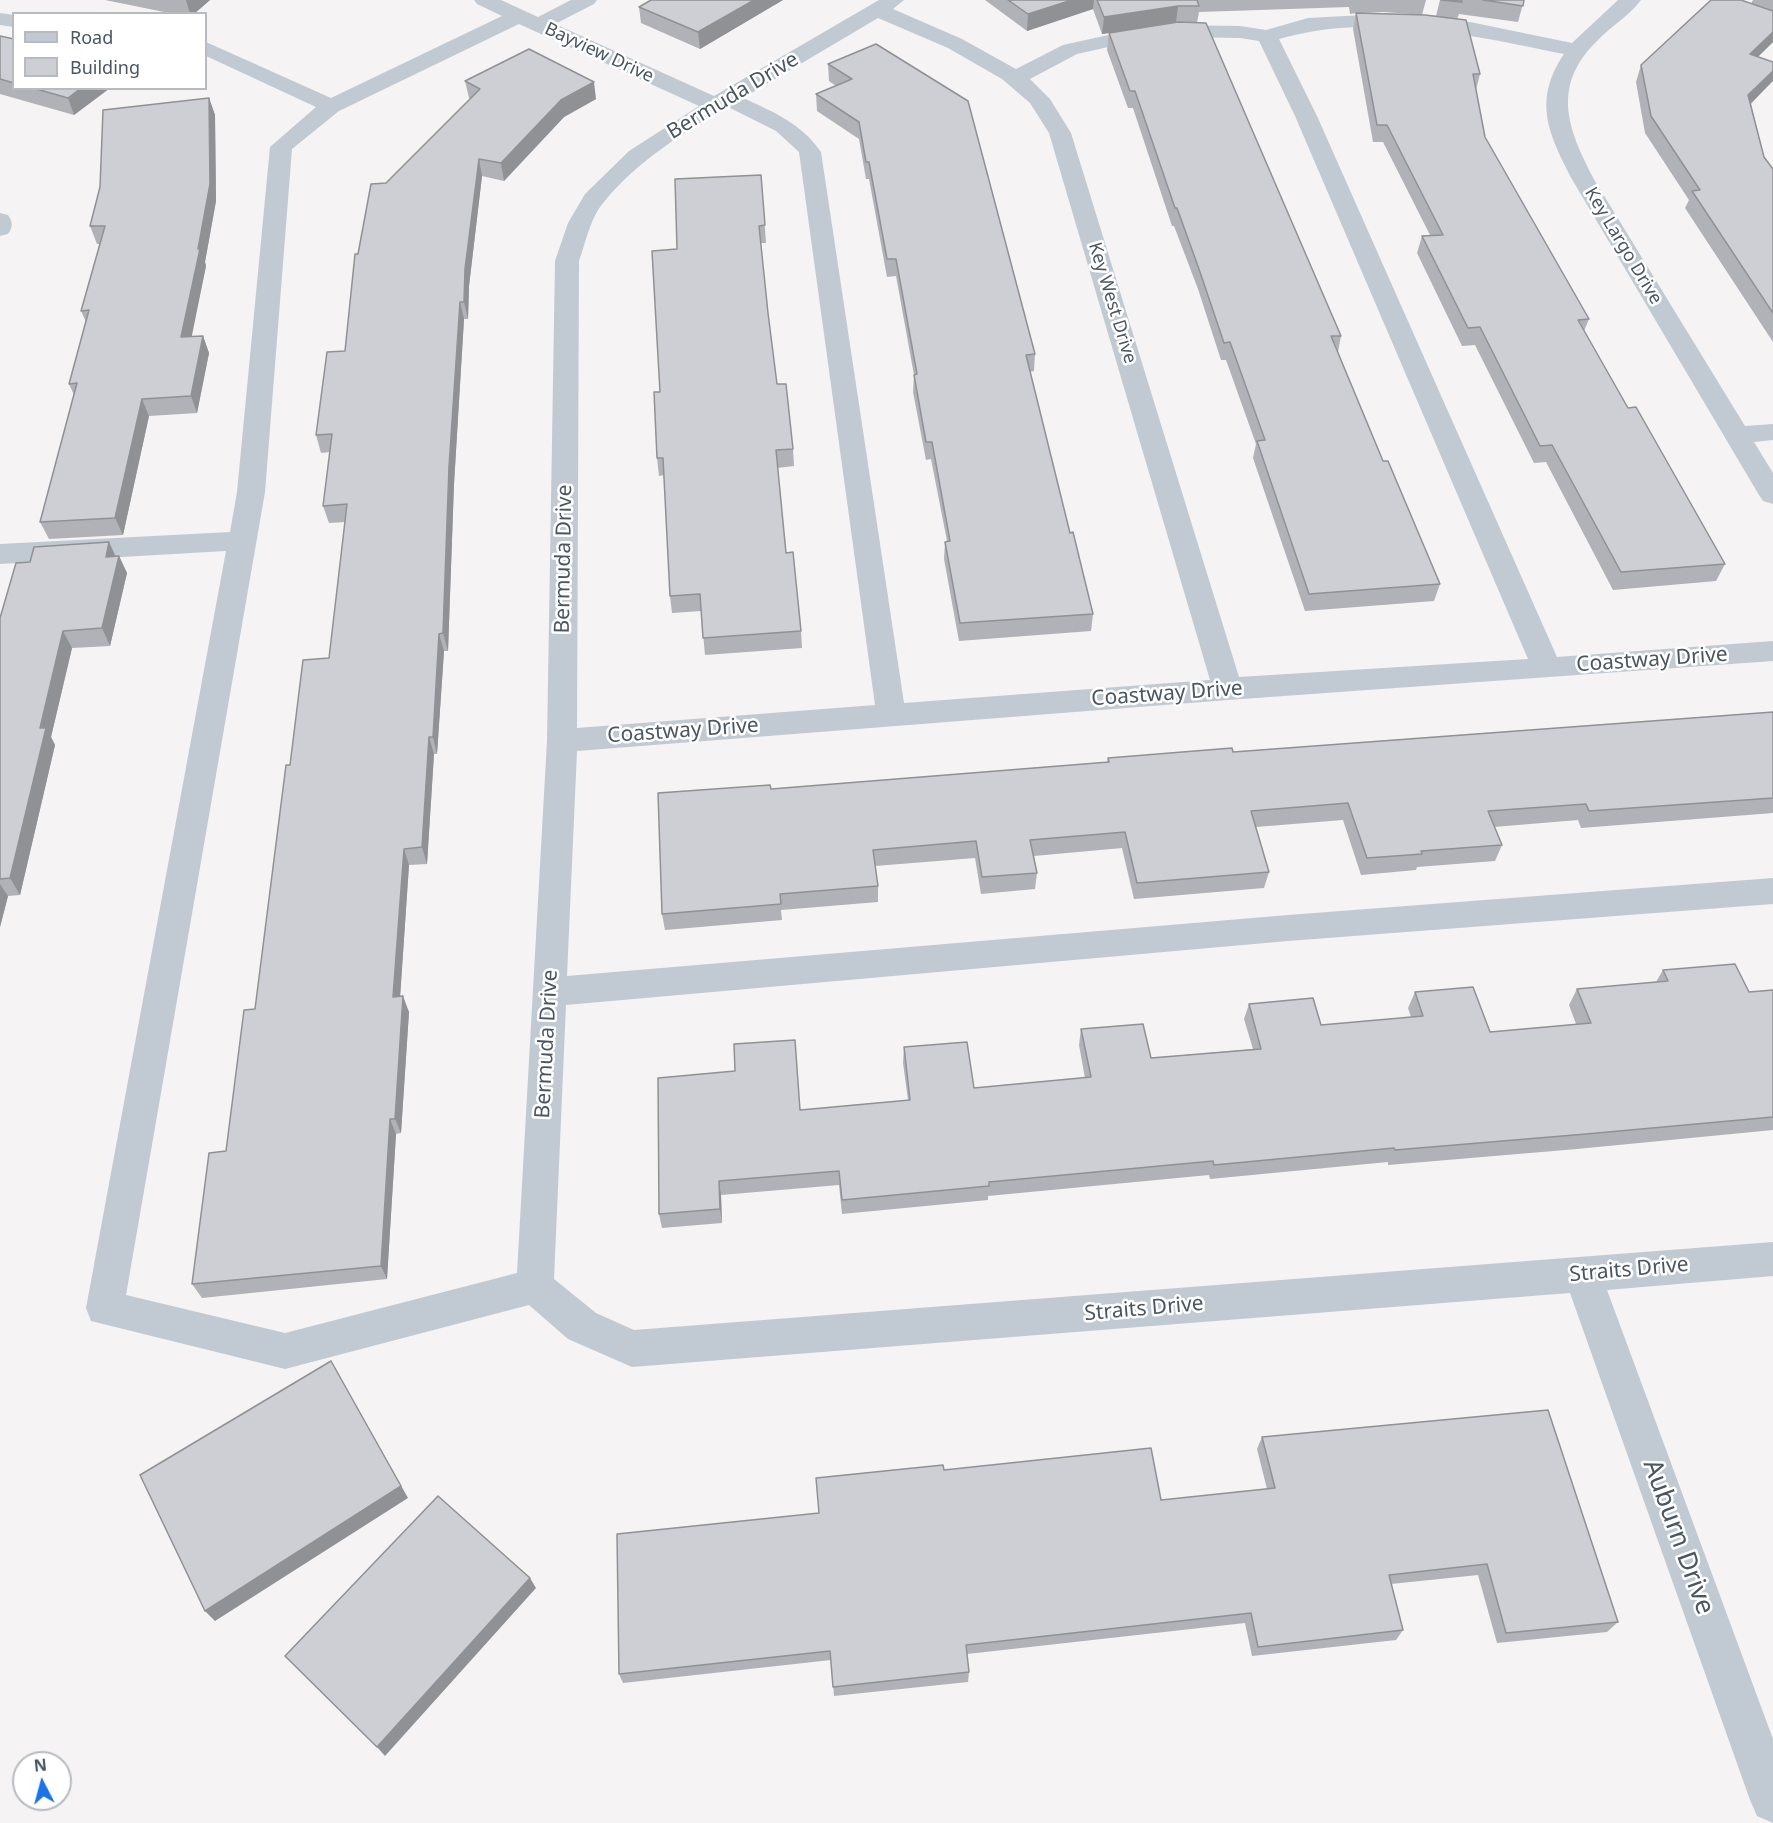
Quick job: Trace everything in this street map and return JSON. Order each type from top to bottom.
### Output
[{"type":"street","name":"Bayview Drive","points":[[484,0],[538,25],[786,128],[802,139],[810,152],[891,715]]},
{"type":"street","points":[[538,25],[587,0]]},
{"type":"street","name":"Key Largo Drive","points":[[1631,0],[1588,35],[1577,50],[1558,86],[1557,118],[1563,138],[1584,181],[1773,495]]},
{"type":"street","name":"Key West Drive","points":[[885,5],[957,44],[1029,89],[1047,111],[1060,133],[1228,689]]},
{"type":"street","name":"Bermuda Drive","points":[[535,1286],[562,741],[567,261],[580,223],[593,199],[637,156],[721,102],[885,5]]},
{"type":"street","points":[[519,16],[331,106],[281,147],[251,492],[105,1308],[285,1351],[535,1286]]},
{"type":"street","points":[[1013,79],[1070,49],[1122,38],[1176,31],[1240,32],[1267,36],[1308,24],[1383,20],[1470,28],[1577,50]]},
{"type":"street","points":[[1267,36],[1311,127],[1547,668]]},
{"type":"street","points":[[207,48],[331,106]]},
{"type":"street","points":[[0,220],[0,229]]},
{"type":"street","points":[[1737,435],[1773,432]]},
{"type":"street","points":[[0,554],[242,541]]},
{"type":"street","name":"Coastway Drive","points":[[562,741],[1228,689],[1773,651]]},
{"type":"street","points":[[550,992],[1276,929],[1773,891]]},
{"type":"street","name":"Straits Drive","points":[[535,1286],[582,1326],[632,1349],[1773,1259]]},
{"type":"street","name":"Auburn Drive","points":[[1582,1274],[1773,1800]]},
{"type":"building","points":[[651,0],[754,0],[698,32],[639,7]]},
{"type":"building","points":[[1008,0],[1072,0],[1028,14]]},
{"type":"building","points":[[1097,0],[1197,0],[1199,6],[1178,6],[1104,17]]},
{"type":"building","points":[[1483,0],[1524,0],[1523,6]]},
{"type":"building","points":[[1711,0],[1741,0],[1773,11],[1773,32],[1750,54],[1773,62],[1773,71],[1748,95],[1764,157],[1773,169],[1773,313],[1692,191],[1700,190],[1651,116],[1641,65]]},
{"type":"building","points":[[1356,13],[1425,15],[1466,20],[1480,74],[1473,74],[1485,137],[1589,319],[1578,320],[1628,408],[1636,407],[1725,564],[1621,572],[1552,445],[1540,446],[1480,327],[1468,328],[1422,236],[1443,235],[1387,125],[1377,125]]},
{"type":"building","points":[[1178,22],[1206,23],[1341,336],[1331,336],[1383,461],[1388,461],[1440,584],[1309,594],[1257,441],[1265,440],[1230,342],[1224,343],[1135,91],[1130,91],[1109,33]]},
{"type":"building","points":[[0,36],[12,39],[12,82],[0,79]]},
{"type":"building","points":[[876,44],[968,101],[1035,354],[1026,355],[1070,533],[1073,532],[1093,614],[960,623],[945,542],[950,541],[932,442],[926,442],[914,375],[917,374],[896,259],[887,259],[859,122],[816,94],[852,79],[828,64]]},
{"type":"building","points":[[529,49],[594,82],[561,100],[501,163],[479,159],[465,269],[464,302],[460,302],[449,467],[443,633],[439,634],[433,737],[429,737],[422,847],[404,849],[393,997],[403,996],[395,1119],[390,1119],[381,1266],[192,1284],[209,1153],[226,1151],[244,1010],[255,1009],[286,765],[290,765],[303,660],[329,658],[347,504],[323,506],[332,434],[316,435],[327,352],[345,351],[355,254],[358,254],[371,184],[386,183],[480,89],[465,81]]},
{"type":"building","points":[[40,90],[78,90],[68,98]]},
{"type":"building","points":[[209,98],[210,184],[198,249],[200,249],[181,337],[203,336],[191,396],[142,399],[115,518],[40,522],[77,383],[69,384],[89,310],[81,311],[105,226],[90,226],[100,187],[103,110]]},
{"type":"building","points":[[761,175],[765,225],[759,226],[768,313],[777,384],[786,384],[793,449],[776,450],[786,553],[793,552],[801,631],[703,638],[700,594],[670,596],[663,458],[657,458],[654,392],[660,392],[652,251],[677,249],[675,179]]},
{"type":"building","points":[[109,542],[106,557],[119,556],[102,628],[63,631],[40,728],[46,728],[10,878],[0,879],[0,618],[16,563],[30,562],[34,547]]},
{"type":"building","points":[[1773,712],[1773,798],[1589,811],[1586,804],[1488,811],[1502,845],[1367,858],[1348,803],[1251,811],[1269,872],[1137,883],[1125,832],[1030,840],[1037,873],[982,877],[976,841],[873,850],[878,886],[780,894],[781,904],[662,914],[658,793],[770,785],[771,789],[1109,762],[1108,758],[1232,748],[1233,752]]},
{"type":"building","points":[[1735,964],[1749,992],[1773,990],[1773,1117],[1214,1165],[1213,1161],[989,1182],[989,1186],[842,1200],[839,1171],[719,1181],[720,1209],[659,1214],[658,1078],[735,1071],[734,1044],[795,1040],[800,1110],[910,1100],[904,1047],[967,1042],[974,1088],[1091,1077],[1081,1029],[1143,1024],[1151,1058],[1261,1049],[1249,1004],[1313,998],[1321,1025],[1423,1016],[1415,992],[1473,987],[1490,1032],[1591,1023],[1577,989],[1668,981],[1663,970]]},
{"type":"building","points":[[331,1361],[401,1486],[205,1611],[140,1475]]},
{"type":"building","points":[[1548,1410],[1618,1622],[1506,1633],[1487,1564],[1389,1575],[1403,1630],[1258,1647],[1251,1613],[966,1645],[969,1672],[833,1687],[830,1651],[619,1674],[617,1534],[819,1513],[816,1478],[943,1465],[944,1470],[1151,1448],[1161,1500],[1275,1488],[1262,1437]]},
{"type":"building","points":[[438,1496],[530,1578],[377,1747],[285,1656]]}]
